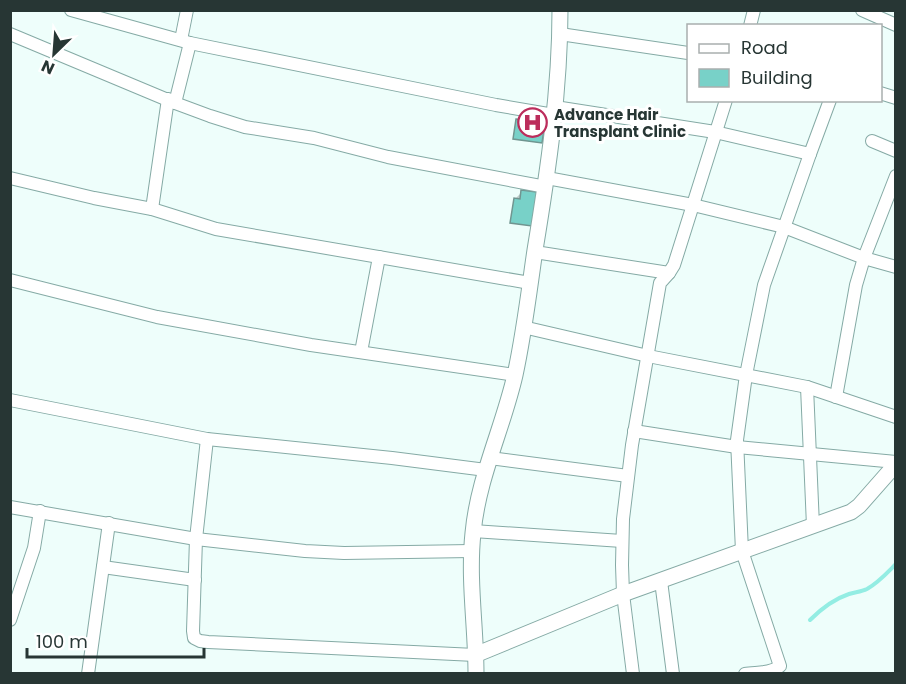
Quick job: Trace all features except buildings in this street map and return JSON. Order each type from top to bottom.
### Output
[{"type":"street","points":[[71,10],[186,42],[496,105],[715,132],[810,154]]},
{"type":"street","points":[[152,209],[171,101],[186,42],[187,10]]},
{"type":"street","points":[[476,674],[471,551],[473,531],[488,464],[515,375],[546,183],[555,111],[560,10]]},
{"type":"street","points":[[862,10],[896,25]]},
{"type":"street","points":[[10,34],[171,101],[245,127],[314,138],[388,157],[693,206],[784,228],[864,258],[896,267]]},
{"type":"street","points":[[560,34],[687,53]]},
{"type":"street","points":[[633,674],[623,594],[622,541],[634,431],[660,283],[674,265],[725,102]]},
{"type":"street","points":[[745,674],[772,671],[780,666],[742,551],[738,429],[764,285],[829,102]]},
{"type":"street","points":[[872,141],[896,151]]},
{"type":"street","points":[[836,397],[856,285],[896,176]]},
{"type":"street","points":[[10,178],[152,209],[216,230],[530,283]]},
{"type":"street","points":[[535,252],[669,273]]},
{"type":"street","points":[[361,352],[379,256]]},
{"type":"street","points":[[10,280],[157,317],[311,345],[515,375]]},
{"type":"street","points":[[523,327],[648,356],[807,387],[896,417]]},
{"type":"street","points":[[807,387],[813,525]]},
{"type":"street","points":[[10,400],[207,439],[392,458],[628,476]]},
{"type":"street","points":[[634,431],[737,447],[896,463]]},
{"type":"street","points":[[207,439],[196,539],[194,638],[200,641],[475,655],[623,594],[846,514],[860,506],[896,463]]},
{"type":"street","points":[[10,507],[196,539],[305,551],[344,553],[471,551]]},
{"type":"street","points":[[10,620],[34,548],[40,511]]},
{"type":"street","points":[[88,674],[109,523]]},
{"type":"street","points":[[473,531],[622,541]]},
{"type":"street","points":[[103,567],[195,580]]},
{"type":"street","points":[[661,581],[673,674]]},
{"type":"waterway","points":[[810,620],[823,608],[838,599],[871,587],[896,564]]},
{"type":"place","name":"Advance Hair Transplant Clinic","points":[[533,123]]}]
